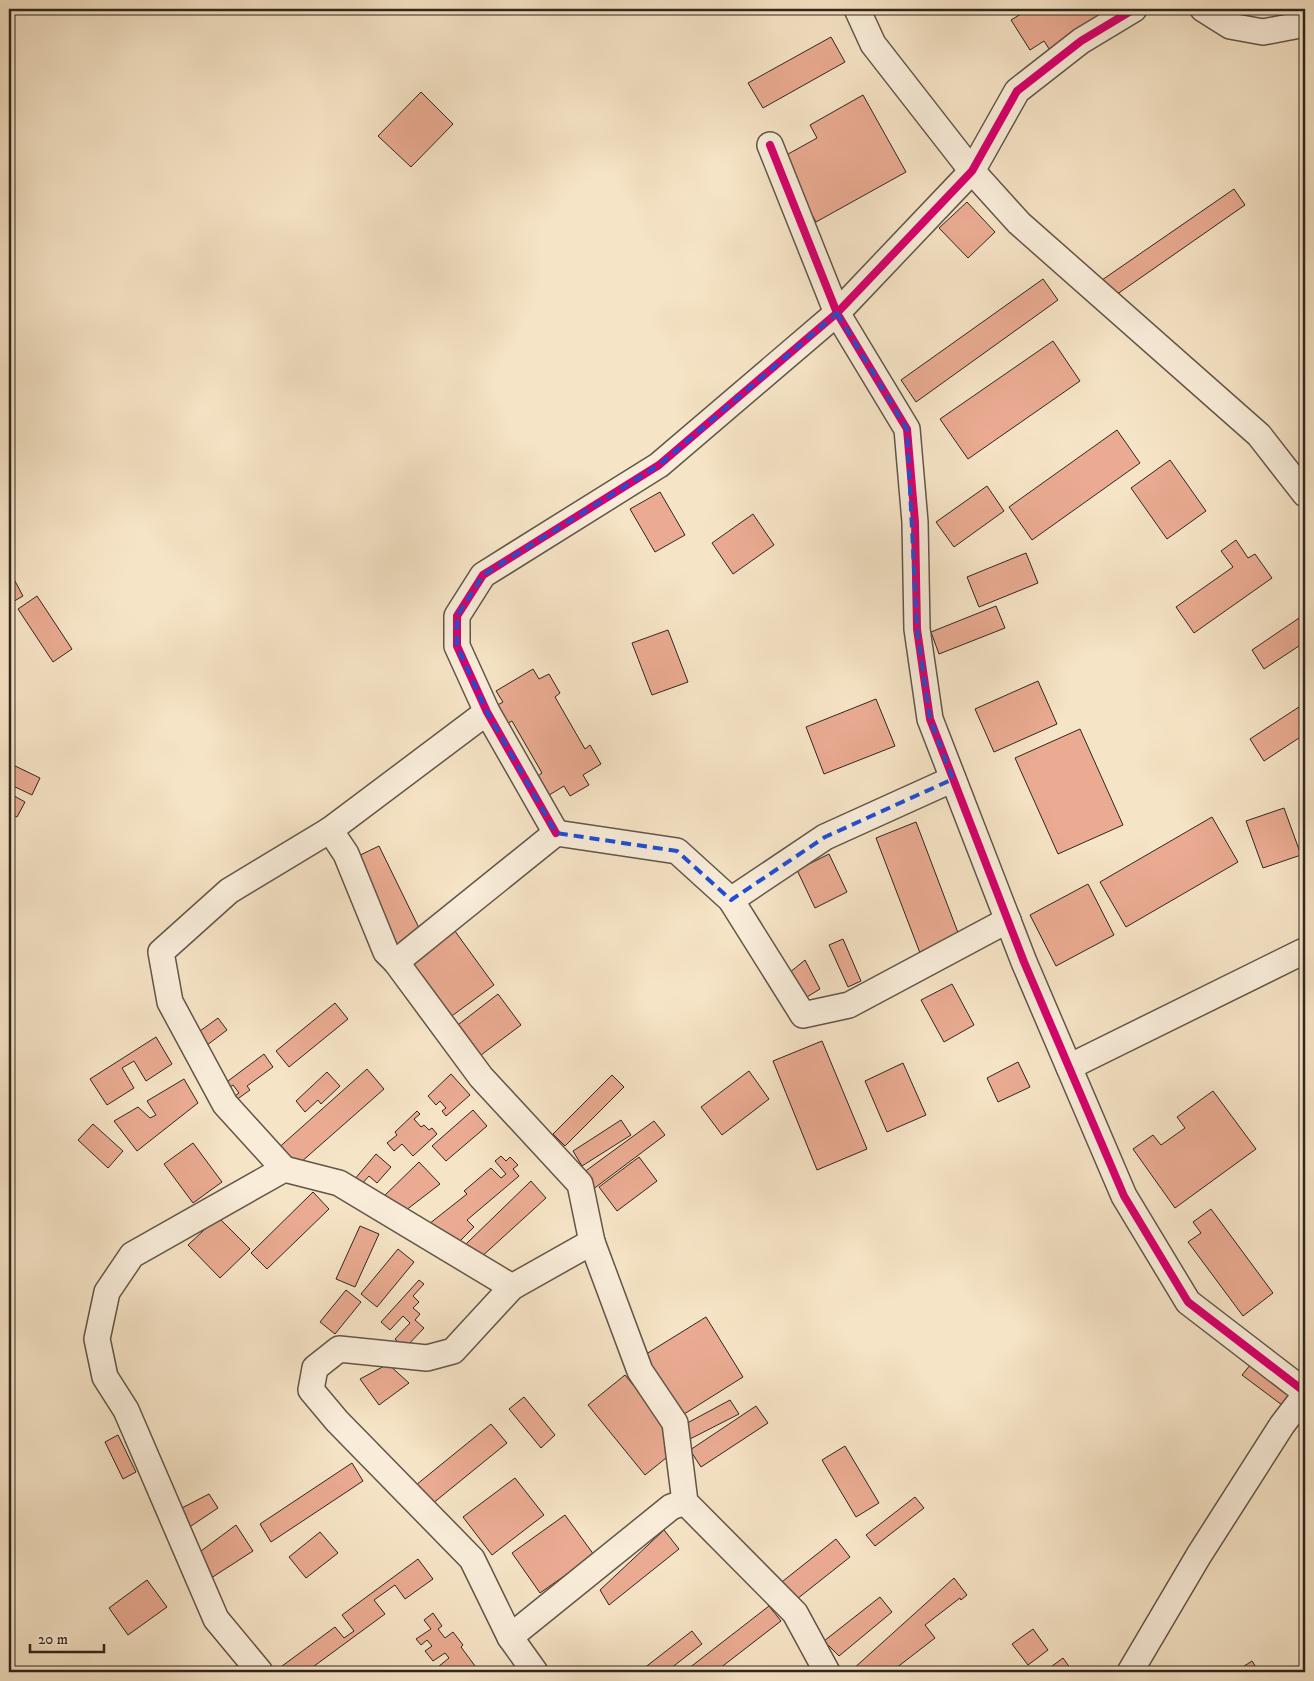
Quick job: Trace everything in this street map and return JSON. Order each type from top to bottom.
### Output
[{"type":"street","points":[[857,9],[873,44],[972,171],[1020,223],[1259,435],[1305,494]]},
{"type":"street","points":[[556,833],[487,712],[457,646],[457,616],[483,575],[660,465],[837,313],[972,171],[1016,91],[1081,41],[1134,9]]},
{"type":"street","points":[[1203,9],[1230,26],[1262,32],[1305,24]]},
{"type":"street","points":[[770,144],[837,313],[907,429],[915,522],[917,630],[930,719],[1008,920],[1124,1196],[1188,1302],[1305,1394],[1282,1425],[1199,1555],[1130,1672]]},
{"type":"street","points":[[487,712],[330,830],[229,891],[161,952],[170,1002],[225,1104],[284,1169],[339,1183],[512,1287]]},
{"type":"street","points":[[731,900],[825,837],[953,779]]},
{"type":"street","points":[[330,830],[346,854],[386,952],[396,962],[481,1077],[580,1184],[592,1242],[640,1371],[676,1423],[685,1502],[795,1613],[827,1672]]},
{"type":"street","points":[[396,962],[556,833],[677,851],[731,900],[803,1015],[849,1005],[1008,920]]},
{"type":"street","points":[[1069,1067],[1302,952],[1305,956]]},
{"type":"street","points":[[260,1672],[216,1619],[126,1410],[105,1377],[97,1339],[107,1292],[132,1254],[284,1169]]},
{"type":"street","points":[[535,1672],[510,1637],[472,1559],[344,1428],[311,1390],[315,1368],[339,1350],[427,1358],[452,1351],[512,1287],[592,1242]]},
{"type":"street","points":[[510,1637],[671,1507],[685,1502]]},
{"type":"highlighted area","points":[[837,313],[907,429],[917,629],[930,719],[953,779],[825,837],[731,900],[677,851],[556,833],[487,712],[457,646],[457,616],[483,575],[659,465]]},
{"type":"building","points":[[1029,9],[1126,9],[1053,55],[1044,41],[1030,50],[1011,20]]},
{"type":"building","points":[[831,37],[845,62],[763,108],[748,83]]},
{"type":"building","points":[[421,92],[453,124],[411,167],[378,136]]},
{"type":"building","points":[[863,95],[906,172],[816,222],[781,158],[817,138],[810,125]]},
{"type":"building","points":[[1234,189],[1245,205],[1113,297],[1102,280]]},
{"type":"building","points":[[967,202],[995,232],[968,258],[939,228]]},
{"type":"building","points":[[1043,279],[1058,300],[916,402],[901,380]]},
{"type":"building","points":[[1053,341],[1080,381],[968,459],[940,419]]},
{"type":"building","points":[[1117,430],[1140,463],[1032,540],[1009,507]]},
{"type":"building","points":[[1170,460],[1206,511],[1167,539],[1131,488]]},
{"type":"building","points":[[987,486],[1004,511],[954,547],[936,522]]},
{"type":"building","points":[[660,492],[685,535],[655,552],[630,509]]},
{"type":"building","points":[[753,514],[774,545],[733,574],[712,543]]},
{"type":"building","points":[[1236,540],[1248,558],[1255,554],[1272,578],[1194,633],[1176,607],[1233,567],[1221,551]]},
{"type":"building","points":[[1026,553],[1038,583],[979,607],[967,577]]},
{"type":"building","points":[[9,570],[23,596],[9,604]]},
{"type":"building","points":[[37,596],[72,649],[53,662],[18,609]]},
{"type":"building","points":[[996,606],[1005,628],[939,654],[931,632]]},
{"type":"building","points":[[1305,614],[1305,642],[1264,669],[1252,650]]},
{"type":"building","points":[[668,630],[688,682],[652,695],[632,643]]},
{"type":"building","points":[[533,669],[539,679],[549,674],[560,693],[555,697],[585,749],[590,745],[601,764],[583,775],[589,785],[570,796],[564,786],[546,797],[535,778],[542,773],[512,721],[504,725],[494,707],[503,702],[496,691]]},
{"type":"building","points":[[1038,681],[1057,724],[994,752],[975,709]]},
{"type":"building","points":[[876,699],[895,746],[824,774],[806,727]]},
{"type":"building","points":[[1305,703],[1305,734],[1264,761],[1250,739]]},
{"type":"building","points":[[1080,729],[1123,825],[1058,854],[1015,758]]},
{"type":"building","points":[[9,763],[40,778],[32,795],[9,784]]},
{"type":"building","points":[[9,793],[25,802],[17,817],[9,813]]},
{"type":"building","points":[[1284,808],[1301,855],[1263,868],[1246,821]]},
{"type":"building","points":[[1212,817],[1238,862],[1126,927],[1100,882]]},
{"type":"building","points":[[916,822],[960,938],[920,953],[876,838]]},
{"type":"building","points":[[379,846],[421,932],[396,945],[354,858]]},
{"type":"building","points":[[829,854],[847,892],[815,908],[797,870]]},
{"type":"building","points":[[1088,884],[1114,935],[1056,966],[1030,915]]},
{"type":"building","points":[[452,927],[494,985],[449,1018],[407,960]]},
{"type":"building","points":[[843,939],[861,981],[848,987],[829,945]]},
{"type":"building","points":[[805,960],[820,989],[802,1000],[789,973]]},
{"type":"building","points":[[952,984],[974,1025],[944,1042],[921,1000]]},
{"type":"building","points":[[498,994],[521,1025],[473,1061],[450,1031]]},
{"type":"building","points":[[335,1003],[348,1019],[289,1067],[276,1051]]},
{"type":"building","points":[[218,1018],[227,1030],[198,1052],[189,1039]]},
{"type":"building","points":[[156,1037],[172,1064],[146,1081],[134,1061],[122,1068],[134,1088],[107,1105],[90,1079]]},
{"type":"building","points":[[822,1041],[867,1149],[817,1170],[773,1061]]},
{"type":"building","points":[[264,1054],[273,1067],[247,1086],[250,1090],[232,1103],[229,1100],[239,1093],[233,1085],[223,1092],[220,1087]]},
{"type":"building","points":[[1018,1062],[1030,1087],[998,1102],[987,1078]]},
{"type":"building","points":[[903,1063],[926,1115],[887,1132],[865,1081]]},
{"type":"building","points":[[367,1069],[384,1089],[292,1170],[275,1151]]},
{"type":"building","points":[[749,1071],[769,1099],[722,1135],[701,1107]]},
{"type":"building","points":[[327,1072],[340,1086],[321,1104],[318,1100],[305,1112],[296,1101]]},
{"type":"building","points":[[451,1074],[470,1095],[446,1116],[442,1111],[446,1108],[440,1101],[436,1105],[428,1096]]},
{"type":"building","points":[[612,1075],[624,1087],[565,1146],[553,1134]]},
{"type":"building","points":[[184,1079],[198,1103],[137,1151],[114,1121],[138,1107],[150,1118],[156,1115],[147,1101]]},
{"type":"building","points":[[1213,1091],[1256,1149],[1175,1208],[1133,1149],[1153,1135],[1161,1145],[1185,1128],[1177,1117]]},
{"type":"building","points":[[473,1110],[487,1126],[446,1161],[432,1146]]},
{"type":"building","points":[[417,1111],[420,1114],[414,1119],[421,1127],[424,1125],[429,1130],[432,1128],[437,1134],[413,1156],[402,1144],[394,1151],[387,1143],[397,1135],[395,1132]]},
{"type":"building","points":[[621,1120],[631,1135],[582,1166],[573,1151]]},
{"type":"building","points":[[654,1121],[665,1135],[588,1193],[576,1178]]},
{"type":"building","points":[[93,1124],[123,1151],[108,1168],[78,1140]]},
{"type":"building","points":[[193,1143],[222,1182],[193,1203],[164,1164]]},
{"type":"building","points":[[376,1154],[391,1167],[377,1183],[369,1176],[360,1186],[354,1180]]},
{"type":"building","points":[[501,1156],[506,1161],[510,1157],[518,1165],[513,1169],[519,1176],[467,1220],[474,1227],[460,1241],[429,1224],[467,1194],[464,1191],[491,1168],[501,1178],[506,1174],[495,1161]]},
{"type":"building","points":[[639,1157],[657,1181],[617,1211],[599,1187]]},
{"type":"building","points":[[419,1162],[440,1184],[401,1214],[379,1201]]},
{"type":"building","points":[[531,1181],[546,1198],[479,1259],[466,1244]]},
{"type":"building","points":[[313,1192],[329,1209],[267,1269],[251,1253]]},
{"type":"building","points":[[1211,1209],[1273,1293],[1243,1316],[1188,1242],[1201,1233],[1193,1222]]},
{"type":"building","points":[[218,1217],[250,1249],[220,1278],[188,1245]]},
{"type":"building","points":[[360,1226],[379,1234],[355,1287],[336,1279]]},
{"type":"building","points":[[398,1249],[414,1262],[377,1307],[361,1294]]},
{"type":"building","points":[[419,1280],[424,1284],[413,1296],[419,1302],[413,1308],[420,1314],[415,1320],[424,1328],[405,1348],[395,1339],[410,1323],[403,1316],[390,1330],[381,1322]]},
{"type":"building","points":[[346,1290],[361,1302],[335,1334],[320,1322]]},
{"type":"building","points":[[706,1317],[743,1377],[681,1416],[643,1356]]},
{"type":"building","points":[[1255,1359],[1294,1389],[1282,1405],[1242,1375]]},
{"type":"building","points":[[388,1364],[409,1383],[379,1405],[360,1379]]},
{"type":"building","points":[[625,1375],[682,1445],[645,1475],[588,1405]]},
{"type":"building","points":[[524,1397],[555,1435],[541,1448],[509,1409]]},
{"type":"building","points":[[730,1400],[739,1414],[686,1441],[678,1428]]},
{"type":"building","points":[[756,1406],[768,1423],[701,1467],[690,1450]]},
{"type":"building","points":[[491,1424],[507,1443],[432,1504],[416,1485]]},
{"type":"building","points":[[118,1435],[136,1472],[123,1479],[105,1442]]},
{"type":"building","points":[[845,1446],[879,1503],[856,1517],[822,1460]]},
{"type":"building","points":[[352,1463],[363,1481],[271,1542],[260,1524]]},
{"type":"building","points":[[515,1478],[544,1515],[492,1555],[463,1517]]},
{"type":"building","points":[[209,1494],[218,1508],[188,1528],[178,1510]]},
{"type":"building","points":[[915,1497],[924,1508],[875,1546],[866,1535]]},
{"type":"building","points":[[565,1515],[594,1555],[540,1593],[512,1553]]},
{"type":"building","points":[[236,1525],[253,1551],[208,1580],[197,1554]]},
{"type":"building","points":[[664,1530],[679,1549],[609,1605],[600,1590]]},
{"type":"building","points":[[320,1532],[338,1553],[306,1578],[289,1557]]},
{"type":"building","points":[[836,1539],[850,1557],[792,1603],[778,1585]]},
{"type":"building","points":[[418,1559],[433,1579],[405,1599],[395,1585],[374,1600],[385,1614],[306,1672],[280,1672],[278,1669],[335,1627],[344,1638],[354,1631],[342,1615]]},
{"type":"building","points":[[954,1578],[967,1595],[961,1600],[960,1598],[925,1625],[935,1638],[891,1672],[853,1672],[852,1670]]},
{"type":"building","points":[[147,1580],[167,1607],[128,1635],[109,1608]]},
{"type":"building","points":[[880,1597],[892,1612],[839,1656],[824,1641]]},
{"type":"building","points":[[769,1606],[781,1621],[715,1672],[684,1672]]},
{"type":"building","points":[[433,1613],[442,1626],[438,1629],[445,1638],[453,1632],[463,1645],[461,1647],[475,1666],[467,1672],[441,1672],[438,1667],[449,1658],[445,1653],[433,1661],[425,1651],[432,1646],[427,1640],[421,1645],[416,1639],[431,1629],[424,1620]]},
{"type":"building","points":[[1033,1629],[1048,1650],[1028,1665],[1012,1644]]},
{"type":"building","points":[[692,1631],[702,1644],[666,1672],[639,1672]]},
{"type":"building","points":[[1063,1658],[1073,1672],[1044,1672]]},
{"type":"building","points":[[1252,1661],[1259,1672],[1235,1672]]},
{"type":"cycle path","points":[[556,833],[487,712],[457,646],[457,616],[483,575],[659,465],[837,313],[972,171],[1017,91],[1081,41],[1134,9]]},
{"type":"cycle path","points":[[770,145],[837,313],[907,429],[915,522],[917,629],[930,719],[1024,962],[1124,1196],[1188,1302],[1305,1392]]}]
